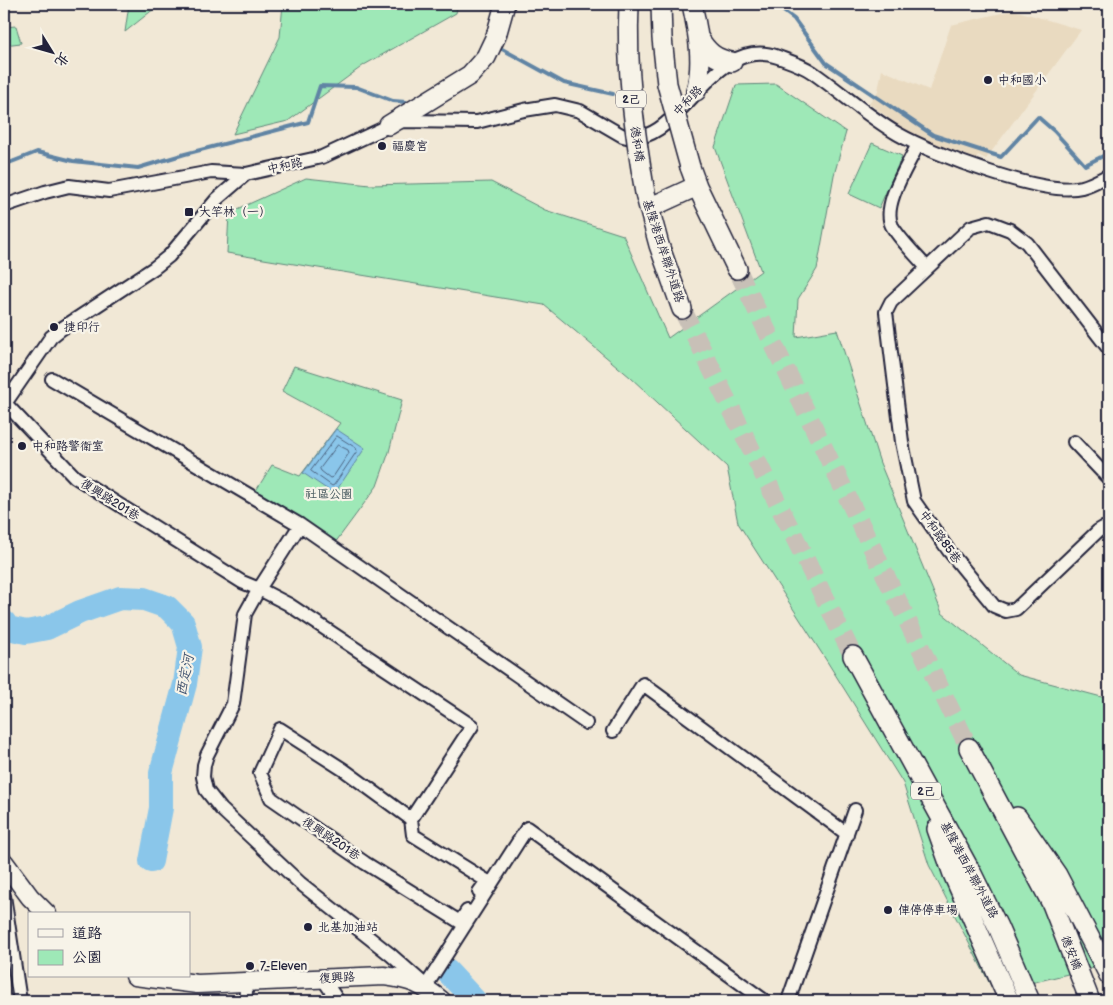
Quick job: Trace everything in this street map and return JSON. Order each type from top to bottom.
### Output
[{"type":"main road","points":[[389,125],[470,75],[486,57],[496,36],[505,4]]},
{"type":"main road","name":"德和橋","points":[[629,4],[630,97],[647,201]]},
{"type":"main road","points":[[661,4],[662,38],[667,84],[690,167],[696,186],[737,269]]},
{"type":"main road","points":[[692,4],[698,37],[700,68],[696,91]]},
{"type":"main road","points":[[698,37],[706,50],[713,56],[720,60],[732,62]]},
{"type":"main road","points":[[420,122],[418,115],[430,101]]},
{"type":"main road","points":[[647,201],[696,186]]},
{"type":"main road","name":"基隆港西岸聯外道路","points":[[647,201],[659,246],[682,309]]},
{"type":"main road","name":"基隆港西岸聯外道路","points":[[853,656],[972,874],[998,927],[1030,1001]]},
{"type":"main road","name":"德安橋","points":[[1090,1001],[1052,904],[969,748],[1057,875],[1109,975]]},
{"type":"main road","points":[[919,778],[953,874],[1009,1001]]},
{"type":"street","name":"中和路","points":[[4,206],[69,186],[109,191],[211,172],[246,174],[322,157],[389,125],[403,121],[477,122],[524,110],[555,106],[580,111],[622,136],[630,138],[640,137],[651,133],[667,122],[696,91],[732,62],[745,55],[762,53],[776,56],[810,71],[866,113],[898,134],[918,144],[1016,180],[1048,188],[1082,188],[1109,174]]},
{"type":"street","points":[[918,144],[891,202],[889,213],[891,224],[897,233],[927,268]]},
{"type":"street","points":[[211,172],[217,174],[222,182],[217,199]]},
{"type":"street","name":"中和路","points":[[4,404],[51,337],[154,268],[168,256],[217,199],[246,174]]},
{"type":"street","name":"中和路85巷","points":[[1107,527],[1098,531],[1016,609],[1006,611],[994,606],[967,574],[914,501],[902,442],[886,312],[891,302],[971,227],[989,222],[1010,230],[1027,243],[1109,349]]},
{"type":"street","points":[[52,379],[300,525],[586,723]]},
{"type":"street","name":"復興路201巷","points":[[4,404],[49,448],[75,477],[242,582],[288,604],[472,726],[411,818],[413,836],[487,881],[460,922],[365,863],[271,798],[260,773],[280,729],[344,770],[411,818]]},
{"type":"street","points":[[1074,442],[1109,479]]},
{"type":"street","points":[[300,525],[245,614],[233,704],[207,754],[204,765],[203,778],[206,790],[221,809],[300,883],[391,955],[426,986],[527,828],[765,1001]]},
{"type":"street","points":[[613,731],[643,684],[847,834]]},
{"type":"street","points":[[788,1001],[855,810]]},
{"type":"street","points":[[4,862],[30,897],[45,912]]},
{"type":"street","points":[[4,896],[20,1001]]},
{"type":"street","points":[[384,976],[391,955]]},
{"type":"street","name":"復興路","points":[[150,978],[197,984],[397,977],[426,986],[442,1001]]},
{"type":"street","points":[[323,979],[338,1001]]},
{"type":"street","points":[[245,1001],[246,982]]},
{"type":"shaded area","name":"中和國小","points":[[1014,10],[1081,30],[986,159],[978,155],[976,159],[921,138],[902,128],[869,103],[878,91],[882,70],[929,90],[951,25]]},
{"type":"green space","points":[[129,4],[160,4],[125,32]]},
{"type":"green space","points":[[283,4],[458,4],[456,13],[364,65],[288,121],[233,134],[280,37]]},
{"type":"green space","points":[[931,4],[977,4],[951,9]]},
{"type":"green space","points":[[16,26],[21,43],[4,45],[4,27]]},
{"type":"green space","points":[[776,84],[846,132],[834,175],[817,269],[798,299],[796,337],[837,330],[880,463],[942,613],[1019,675],[1109,699],[1109,964],[994,992],[929,865],[903,783],[738,523],[727,467],[630,377],[544,305],[227,253],[229,213],[306,178],[370,185],[491,182],[545,210],[623,235],[668,338],[761,271],[715,147],[736,85]]},
{"type":"green space","points":[[872,143],[902,156],[879,208],[849,194]]},
{"type":"green space","name":"社區公園","points":[[294,366],[402,400],[389,452],[377,486],[332,547],[252,497],[272,465],[300,476],[340,423],[282,391]]},
{"type":"water","points":[[336,429],[365,448],[334,494],[303,473]]},
{"type":"waterway","points":[[774,4],[794,19],[826,63],[933,135],[1001,157],[1038,117],[1054,131],[1085,165],[1109,153]]},
{"type":"waterway","points":[[502,49],[564,83],[613,94]]},
{"type":"waterway","points":[[4,165],[37,152],[73,161],[138,168],[308,122],[320,86],[356,87],[393,101],[406,102]]},
{"type":"waterway","name":"西定河","points":[[4,622],[8,628],[26,632],[47,628],[80,612],[120,598],[144,599],[167,607],[183,623],[190,647],[185,684],[161,773],[161,808],[151,861]]},
{"type":"waterway","name":"西定河","points":[[447,971],[475,1001]]},
{"type":"tunnel","points":[[737,269],[969,748]]},
{"type":"tunnel","points":[[682,309],[853,656]]},
{"type":"place","name":"中和國小","points":[[988,80]]},
{"type":"place","name":"福慶宮","points":[[382,146]]},
{"type":"place","name":"大竿林（一）","points":[[189,212]]},
{"type":"place","name":"捷印行","points":[[54,327]]},
{"type":"place","name":"中和路警衛室","points":[[22,446]]},
{"type":"place","name":"俥停停車場","points":[[888,910]]},
{"type":"place","name":"北基加油站","points":[[308,927]]},
{"type":"place","name":"7-Eleven","points":[[250,966]]}]
